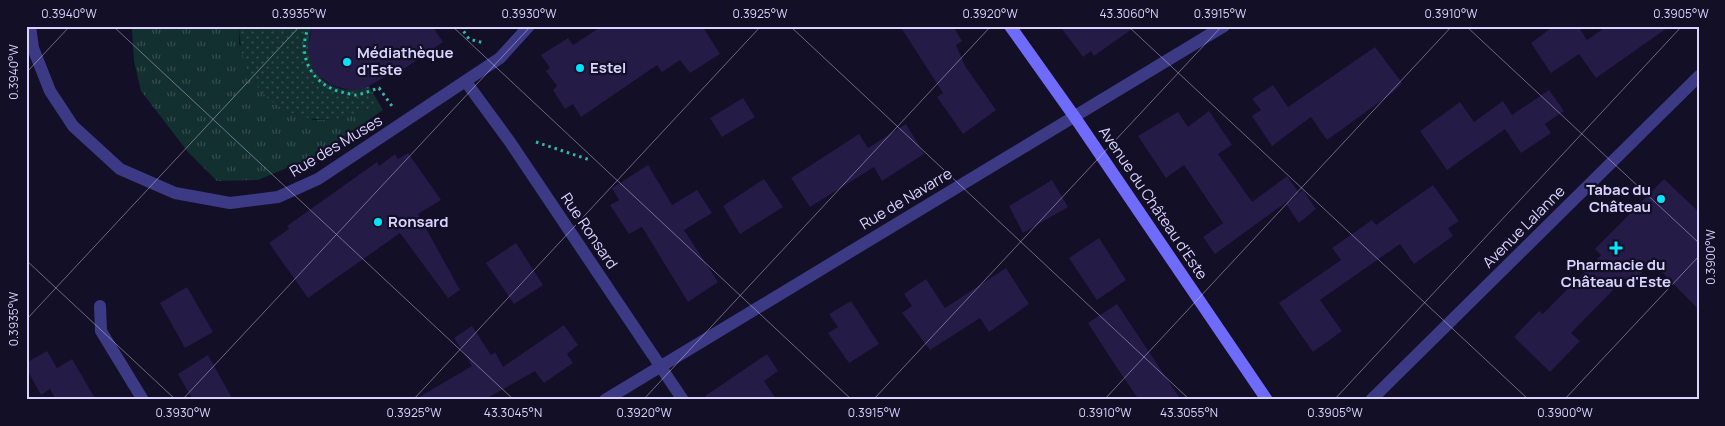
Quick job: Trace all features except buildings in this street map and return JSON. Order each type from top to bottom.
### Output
[{"type":"street","name":"Rue des Muses","points":[[30,26],[33,48],[50,92],[73,126],[120,170],[175,192],[230,203],[278,197],[318,179],[500,58],[529,26]]},
{"type":"street","name":"Avenue du Château d'Este","points":[[1010,26],[1074,116],[1267,400]]},
{"type":"street","name":"Rue de Navarre","points":[[605,400],[1224,26]]},
{"type":"street","name":"Avenue Lalanne","points":[[1371,400],[1699,76]]},
{"type":"street","name":"Rue Ronsard","points":[[466,82],[510,142],[683,400]]},
{"type":"street","points":[[100,306],[101,331],[143,400]]},
{"type":"path","points":[[308,26],[304,36],[304,58],[314,77],[332,89],[355,95],[379,88],[386,97]]},
{"type":"path","points":[[460,26],[469,39],[488,44],[500,58]]},
{"type":"path","points":[[510,142],[522,135],[538,143],[590,160]]},
{"type":"green space","points":[[134,26],[240,26],[239,44],[313,120],[348,116],[379,103],[383,110],[320,154],[258,180],[217,181],[188,152],[141,91],[134,61],[132,30]]},
{"type":"green space","points":[[240,26],[312,26],[309,40],[310,54],[313,66],[320,76],[329,84],[341,89],[354,90],[369,86],[379,103],[354,115],[330,119],[306,117],[284,110],[265,96],[251,77],[242,54]]},
{"type":"place","name":"Médiathèque d'Este","points":[[347,62]]},
{"type":"place","name":"Estel","points":[[580,68]]},
{"type":"place","name":"Tabac du Château","points":[[1661,199]]},
{"type":"place","name":"Ronsard","points":[[378,222]]},
{"type":"place","name":"Pharmacie du Château d'Este","points":[[1616,248]]}]
